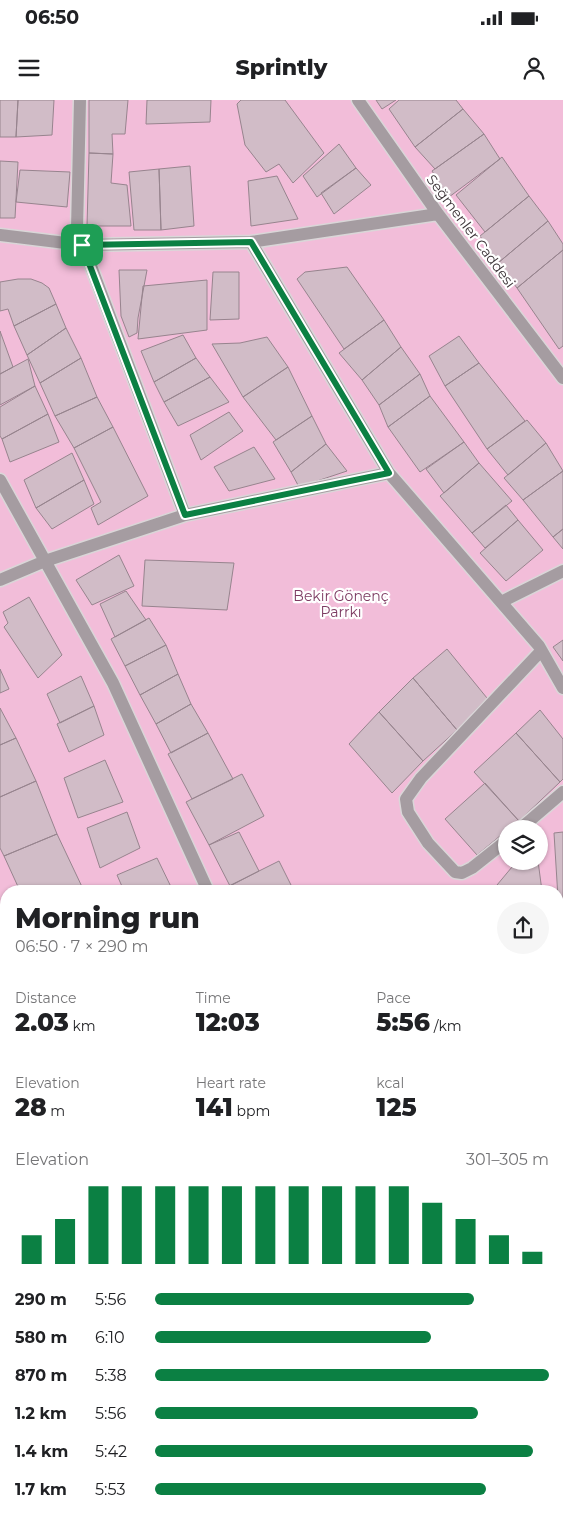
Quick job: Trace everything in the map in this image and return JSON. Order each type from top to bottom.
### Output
[{"type":"street","points":[[80,100],[77,229],[185,515]]},
{"type":"street","name":"Seğmenler Caddesi","points":[[358,100],[438,214],[563,378]]},
{"type":"street","points":[[0,235],[82,245],[251,242],[438,214]]},
{"type":"street","points":[[251,242],[389,473],[541,651],[563,688]]},
{"type":"street","points":[[0,580],[45,561],[185,515],[389,473]]},
{"type":"street","points":[[0,480],[113,683],[205,885]]},
{"type":"street","points":[[501,602],[563,571]]},
{"type":"street","points":[[498,847],[472,868],[462,873],[454,872],[428,844],[408,812],[406,799],[421,778],[541,651]]},
{"type":"street","points":[[530,820],[563,792]]},
{"type":"green space","name":"Bekir Gönenç Parrkı","points":[[0,100],[563,100],[563,885],[0,885]]},
{"type":"building","points":[[0,100],[18,100],[16,137],[0,137]]},
{"type":"building","points":[[18,100],[54,100],[52,135],[16,137]]},
{"type":"building","points":[[89,100],[128,100],[125,134],[112,134],[113,154],[89,153]]},
{"type":"building","points":[[147,100],[211,100],[210,122],[146,124]]},
{"type":"building","points":[[241,100],[285,100],[324,153],[293,183],[279,164],[266,172],[245,145],[237,104]]},
{"type":"building","points":[[376,100],[396,100],[382,109]]},
{"type":"building","points":[[399,100],[456,100],[463,109],[415,147],[389,109]]},
{"type":"building","points":[[463,109],[484,134],[435,169],[415,147]]},
{"type":"building","points":[[484,134],[500,159],[449,197],[432,171]]},
{"type":"building","points":[[339,144],[356,168],[317,197],[303,176]]},
{"type":"building","points":[[89,153],[113,154],[111,183],[127,185],[131,226],[87,226]]},
{"type":"building","points":[[502,157],[529,196],[485,232],[456,195]]},
{"type":"building","points":[[0,161],[18,162],[15,218],[0,218]]},
{"type":"building","points":[[190,166],[194,226],[161,230],[159,169]]},
{"type":"building","points":[[356,168],[371,185],[334,214],[321,193]]},
{"type":"building","points":[[159,169],[161,230],[134,230],[129,172]]},
{"type":"building","points":[[20,170],[70,172],[67,207],[16,202]]},
{"type":"building","points":[[277,176],[298,219],[251,226],[248,181]]},
{"type":"building","points":[[529,196],[548,221],[498,263],[480,236]]},
{"type":"building","points":[[548,221],[563,244],[563,250],[517,288],[498,263]]},
{"type":"building","points":[[563,250],[563,346],[559,349],[517,288]]},
{"type":"building","points":[[347,267],[384,320],[344,349],[297,279],[305,272]]},
{"type":"building","points":[[119,270],[147,270],[137,333],[129,337],[121,316]]},
{"type":"building","points":[[213,272],[239,272],[239,319],[210,320]]},
{"type":"building","points":[[31,279],[42,283],[49,288],[56,304],[14,326],[8,309],[0,311],[0,282]]},
{"type":"building","points":[[207,280],[207,330],[138,339],[143,286]]},
{"type":"building","points":[[56,304],[66,328],[27,355],[14,326]]},
{"type":"building","points":[[384,320],[401,347],[362,380],[339,353]]},
{"type":"building","points":[[66,328],[81,358],[40,383],[27,355]]},
{"type":"building","points":[[0,331],[13,367],[0,374]]},
{"type":"building","points":[[183,335],[196,358],[154,382],[141,351]]},
{"type":"building","points":[[459,336],[479,363],[445,386],[429,356]]},
{"type":"building","points":[[267,337],[288,367],[243,397],[212,344],[240,343]]},
{"type":"building","points":[[401,347],[420,374],[379,405],[362,380]]},
{"type":"building","points":[[81,358],[97,397],[55,416],[40,383]]},
{"type":"building","points":[[196,358],[210,377],[164,402],[154,382]]},
{"type":"building","points":[[28,359],[35,386],[0,405],[0,374]]},
{"type":"building","points":[[479,363],[525,421],[487,449],[445,386]]},
{"type":"building","points":[[288,367],[312,416],[276,440],[243,397]]},
{"type":"building","points":[[420,374],[430,396],[388,427],[379,405]]},
{"type":"building","points":[[210,377],[229,402],[178,426],[164,402]]},
{"type":"building","points":[[35,386],[48,414],[2,439],[0,436],[0,407]]},
{"type":"building","points":[[430,396],[464,442],[420,472],[388,427]]},
{"type":"building","points":[[97,397],[113,427],[74,448],[55,416]]},
{"type":"building","points":[[229,412],[243,431],[201,460],[190,435]]},
{"type":"building","points":[[48,414],[59,442],[10,462],[2,439]]},
{"type":"building","points":[[312,416],[326,444],[291,472],[273,442]]},
{"type":"building","points":[[527,420],[546,443],[508,475],[487,449]]},
{"type":"building","points":[[113,427],[148,496],[98,525],[91,508],[101,502],[74,448]]},
{"type":"building","points":[[464,442],[479,463],[444,493],[426,469]]},
{"type":"building","points":[[546,443],[563,471],[523,500],[504,478]]},
{"type":"building","points":[[326,444],[347,471],[299,487],[291,472]]},
{"type":"building","points":[[254,447],[275,479],[229,491],[214,467]]},
{"type":"building","points":[[72,453],[84,480],[36,508],[24,480]]},
{"type":"building","points":[[479,463],[512,501],[472,533],[440,496]]},
{"type":"building","points":[[563,471],[563,529],[553,537],[523,500]]},
{"type":"building","points":[[84,480],[94,504],[52,529],[36,508]]},
{"type":"building","points":[[506,505],[518,520],[485,548],[472,533]]},
{"type":"building","points":[[518,520],[543,550],[506,581],[480,553]]},
{"type":"building","points":[[563,529],[563,549],[553,537]]},
{"type":"building","points":[[119,555],[134,586],[92,605],[76,580]]},
{"type":"building","points":[[145,560],[234,563],[227,610],[142,606]]},
{"type":"building","points":[[126,591],[146,620],[115,637],[100,604]]},
{"type":"building","points":[[29,597],[62,655],[38,678],[4,627],[8,623],[3,612]]},
{"type":"building","points":[[149,618],[166,645],[125,666],[111,639]]},
{"type":"building","points":[[563,640],[563,661],[553,647]]},
{"type":"building","points":[[166,645],[178,674],[140,695],[125,666]]},
{"type":"building","points":[[447,649],[487,698],[457,730],[413,678]]},
{"type":"building","points":[[0,669],[9,689],[0,693]]},
{"type":"building","points":[[178,674],[191,704],[156,724],[140,695]]},
{"type":"building","points":[[81,676],[94,706],[60,723],[47,694]]},
{"type":"building","points":[[413,678],[457,730],[423,761],[379,712]]},
{"type":"building","points":[[191,704],[208,733],[171,753],[156,724]]},
{"type":"building","points":[[94,706],[104,735],[69,752],[57,724]]},
{"type":"building","points":[[0,708],[16,738],[0,745]]},
{"type":"building","points":[[540,710],[563,739],[563,779],[560,782],[516,733]]},
{"type":"building","points":[[379,712],[423,761],[392,793],[349,744]]},
{"type":"building","points":[[208,733],[233,779],[192,799],[168,754]]},
{"type":"building","points":[[516,733],[560,782],[518,820],[474,772]]},
{"type":"building","points":[[16,738],[36,781],[0,797],[0,745]]},
{"type":"building","points":[[105,760],[123,802],[78,818],[64,778]]},
{"type":"building","points":[[242,774],[264,816],[209,845],[186,802]]},
{"type":"building","points":[[36,781],[57,834],[4,856],[0,848],[0,797]]},
{"type":"building","points":[[485,783],[518,820],[498,820],[498,838],[477,855],[445,819]]},
{"type":"building","points":[[127,812],[140,848],[100,868],[87,828]]},
{"type":"building","points":[[239,832],[259,871],[229,885],[209,845]]},
{"type":"building","points":[[563,832],[563,885],[557,885],[554,833]]},
{"type":"building","points":[[57,834],[81,885],[17,885],[4,856]]},
{"type":"building","points":[[157,858],[170,885],[121,885],[117,875]]},
{"type":"building","points":[[279,861],[291,885],[231,885]]},
{"type":"building","points":[[510,870],[539,870],[541,885],[497,885]]},
{"type":"route","points":[[251,242],[389,473],[185,515],[82,245],[251,242]]}]
